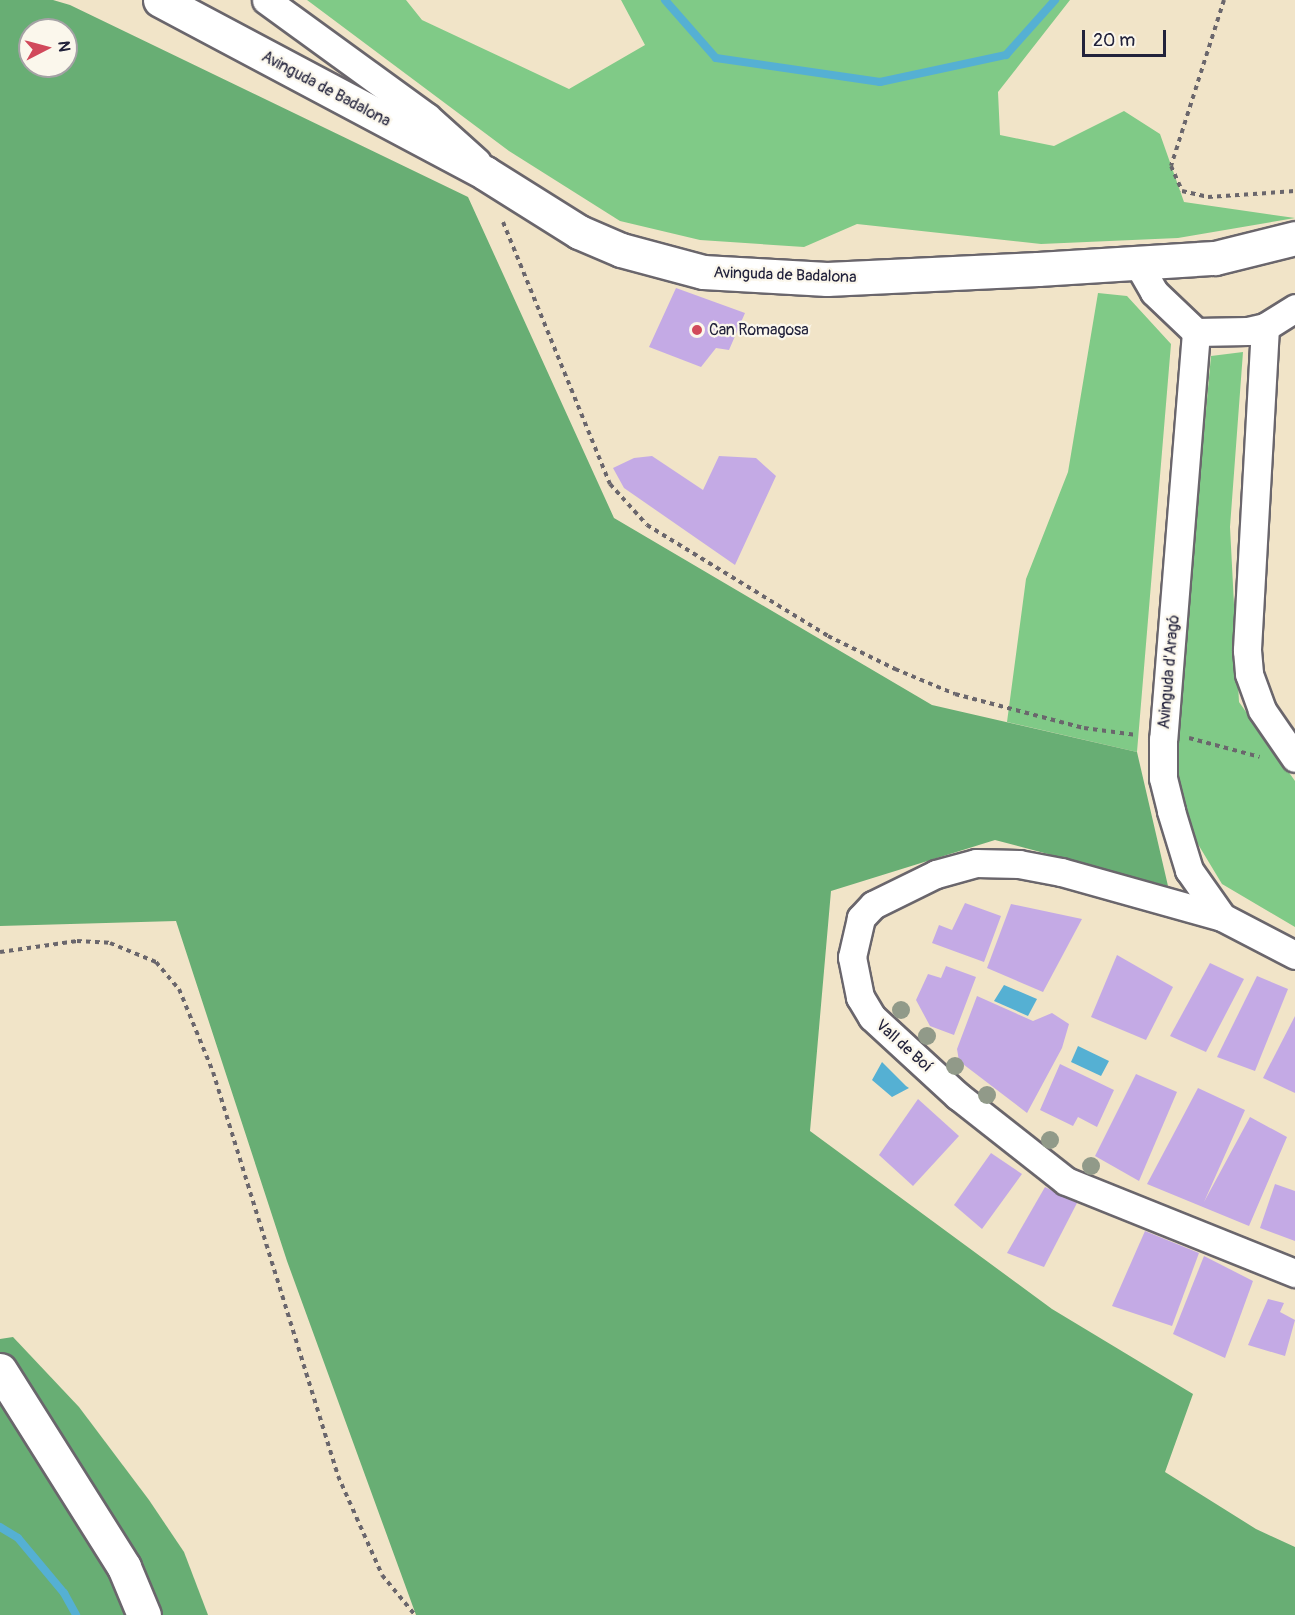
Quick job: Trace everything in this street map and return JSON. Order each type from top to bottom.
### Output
[{"type":"street","name":"Avinguda de Badalona","points":[[160,0],[484,173],[579,232],[621,250],[703,272],[827,279],[1138,264],[1242,254],[1295,238]]},
{"type":"street","points":[[266,0],[453,138],[472,154],[484,173]]},
{"type":"street","points":[[1138,264],[1154,292],[1196,332],[1229,334],[1265,327],[1295,308]]},
{"type":"street","points":[[1265,327],[1247,650],[1249,674],[1262,710],[1295,758]]},
{"type":"street","name":"Avinguda d'Aragó","points":[[1196,332],[1163,739],[1163,778],[1179,843],[1189,870],[1222,916],[1295,955]]},
{"type":"street","name":"Vall de Boí","points":[[1222,916],[1060,872],[1019,864],[976,863],[936,874],[873,904],[861,918],[852,957],[860,997],[872,1017],[958,1096],[1066,1181],[1295,1273]]},
{"type":"street","points":[[0,1370],[124,1567],[144,1615]]},
{"type":"path","points":[[1224,0],[1171,166],[1182,192],[1208,197],[1295,191]]},
{"type":"path","points":[[501,217],[610,484],[647,525],[828,636],[955,694],[1084,728],[1163,739],[1196,738],[1265,758]]},
{"type":"path","points":[[0,952],[77,941],[111,943],[156,962],[179,989],[213,1072],[338,1476],[382,1575],[415,1615]]},
{"type":"green space","points":[[0,0],[53,0],[70,5],[468,197],[614,518],[932,705],[1137,752],[1168,886],[995,840],[831,891],[810,1131],[1052,1309],[1193,1394],[1165,1472],[1256,1529],[1295,1547],[1295,1615],[416,1615],[287,1261],[176,921],[0,926]]},
{"type":"green space","points":[[307,0],[406,0],[422,20],[569,89],[645,45],[621,0],[1070,0],[998,92],[1000,135],[1054,146],[1124,111],[1160,134],[1184,202],[1295,218],[1178,238],[1041,244],[857,224],[804,247],[700,240],[620,221],[509,151]]},
{"type":"green space","points":[[1098,293],[1127,296],[1171,344],[1137,752],[1007,722],[1026,579],[1068,472]]},
{"type":"green space","points":[[1243,352],[1230,527],[1239,702],[1295,781],[1295,927],[1222,884],[1187,826],[1173,767],[1211,356]]},
{"type":"green space","points":[[13,1337],[79,1407],[149,1500],[184,1552],[208,1615],[0,1615],[0,1339]]},
{"type":"water","points":[[1004,985],[1037,999],[1028,1016],[994,1001]]},
{"type":"water","points":[[1078,1046],[1109,1061],[1101,1076],[1071,1062]]},
{"type":"water","points":[[882,1062],[909,1088],[892,1097],[872,1080]]},
{"type":"building","name":"Can Romagosa","points":[[676,288],[745,313],[729,350],[716,348],[701,367],[649,347]]},
{"type":"building","points":[[652,456],[703,490],[719,456],[756,458],[776,476],[735,565],[624,488],[613,468],[634,458]]},
{"type":"building","points":[[965,903],[1001,916],[984,962],[932,943],[939,925],[952,930]]},
{"type":"building","points":[[1011,904],[1082,919],[1043,992],[987,968]]},
{"type":"building","points":[[1117,955],[1173,987],[1146,1040],[1091,1017]]},
{"type":"building","points":[[1210,963],[1244,979],[1206,1052],[1170,1036]]},
{"type":"building","points":[[946,966],[976,977],[954,1035],[930,1026],[916,1000],[928,974],[941,978]]},
{"type":"building","points":[[1257,976],[1288,989],[1255,1071],[1217,1057]]},
{"type":"building","points":[[977,996],[1033,1021],[1052,1013],[1069,1024],[1062,1048],[1027,1113],[959,1061],[957,1049]]},
{"type":"building","points":[[1295,1016],[1295,1093],[1263,1078]]},
{"type":"building","points":[[1060,1064],[1114,1090],[1097,1127],[1078,1117],[1073,1126],[1040,1110]]},
{"type":"building","points":[[1136,1074],[1177,1092],[1139,1181],[1095,1156]]},
{"type":"building","points":[[1198,1088],[1245,1110],[1204,1202],[1250,1117],[1287,1137],[1249,1226],[1147,1184]]},
{"type":"building","points":[[918,1099],[959,1136],[913,1186],[879,1155]]},
{"type":"building","points":[[991,1153],[1022,1174],[982,1229],[954,1205]]},
{"type":"building","points":[[1275,1184],[1295,1191],[1295,1241],[1260,1228]]},
{"type":"building","points":[[1045,1187],[1077,1203],[1044,1267],[1007,1253]]},
{"type":"building","points":[[1145,1231],[1199,1253],[1172,1326],[1112,1306]]},
{"type":"building","points":[[1204,1256],[1253,1281],[1225,1358],[1173,1334]]},
{"type":"building","points":[[1268,1299],[1284,1303],[1280,1312],[1295,1320],[1285,1356],[1248,1345]]},
{"type":"waterway","points":[[665,0],[716,58],[880,82],[1006,55],[1055,0]]},
{"type":"waterway","points":[[0,1527],[18,1538],[64,1593],[76,1615]]},
{"type":"place","name":"Can Romagosa","points":[[697,330]]}]
